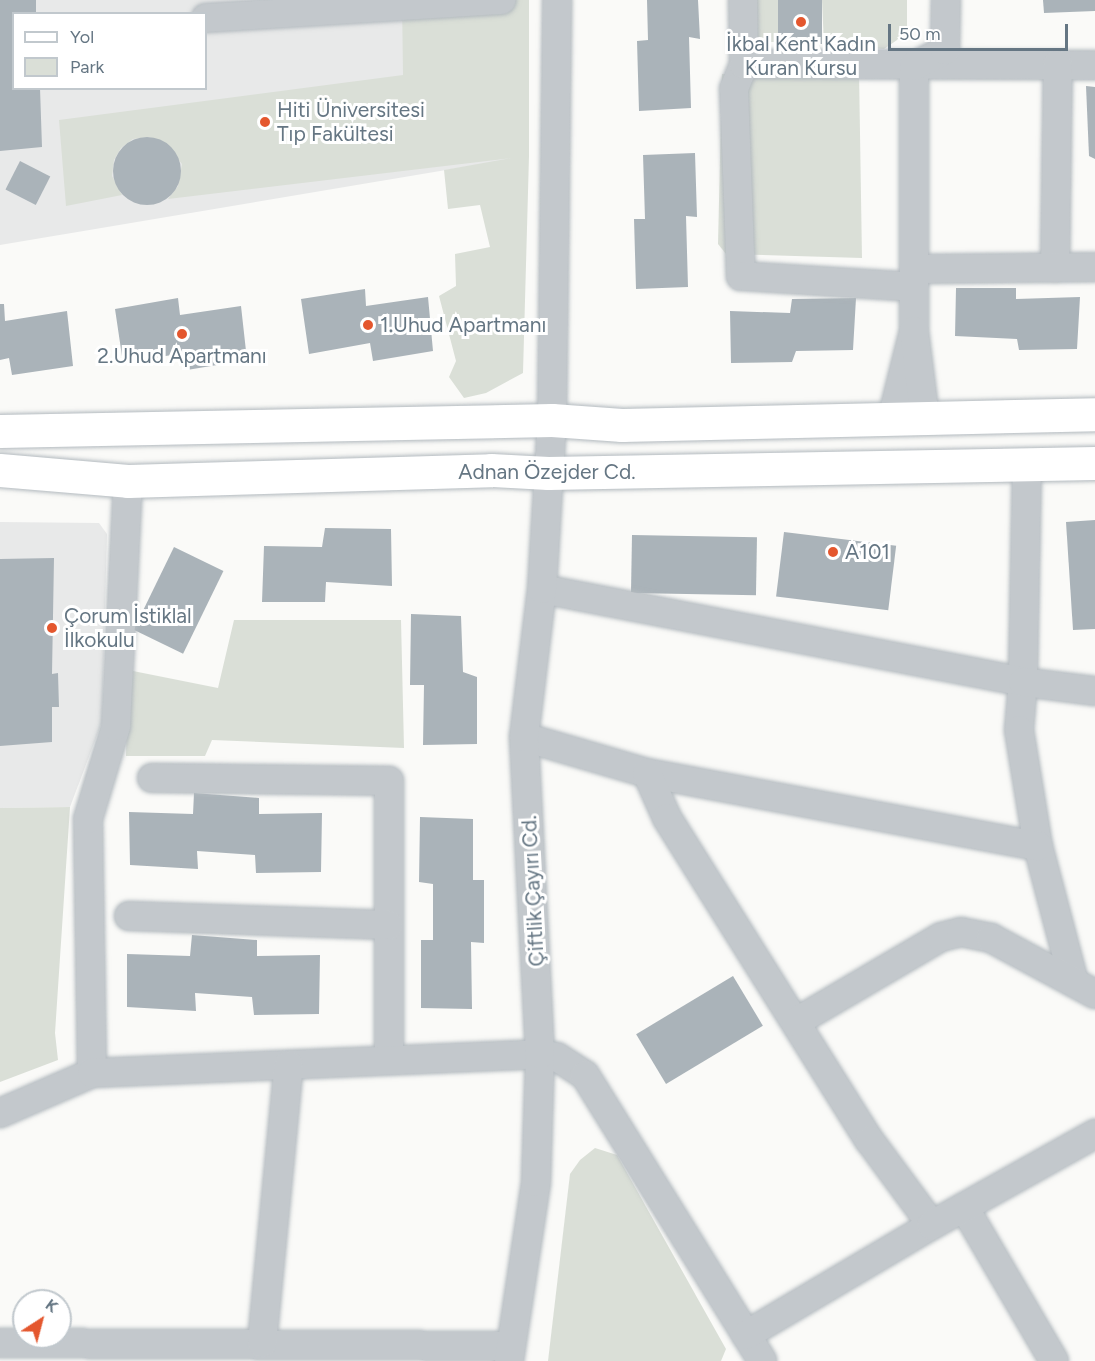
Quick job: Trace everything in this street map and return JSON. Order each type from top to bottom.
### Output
[{"type":"street","points":[[207,18],[501,0]]},
{"type":"street","name":"Çiftlik Çayırı Cd.","points":[[510,1354],[536,1182],[540,1054],[524,736],[542,589],[552,420],[557,0]]},
{"type":"street","points":[[743,0],[744,64],[734,89],[741,276],[914,278],[1055,267],[1095,267]]},
{"type":"street","points":[[914,66],[945,50],[946,0]]},
{"type":"street","points":[[744,64],[1095,65]]},
{"type":"street","points":[[1055,267],[1058,65]]},
{"type":"street","points":[[914,66],[914,331],[925,418]]},
{"type":"street","points":[[892,419],[914,331]]},
{"type":"street","points":[[0,431],[552,420],[627,425],[1095,414]]},
{"type":"street","name":"Adnan Özejder Cd.","points":[[0,470],[128,481],[491,470],[548,473],[1095,463]]},
{"type":"street","points":[[1027,464],[1023,682],[1019,730],[1038,846],[1085,988]]},
{"type":"street","points":[[92,1073],[88,819],[116,726],[128,481]]},
{"type":"street","points":[[542,589],[1023,682],[1095,691]]},
{"type":"street","points":[[524,736],[647,773],[1038,846]]},
{"type":"street","points":[[647,773],[667,818],[870,1141],[932,1225]]},
{"type":"street","points":[[152,778],[389,781],[389,1060]]},
{"type":"street","points":[[129,916],[389,925]]},
{"type":"street","points":[[796,1022],[941,937],[961,932],[991,938],[1085,988]]},
{"type":"street","points":[[0,1113],[92,1073],[540,1054],[557,1058],[585,1075],[760,1361]]},
{"type":"street","points":[[262,1344],[289,1065]]},
{"type":"street","points":[[746,1335],[932,1225],[1095,1134]]},
{"type":"street","points":[[964,1207],[1054,1361]]},
{"type":"street","points":[[0,1343],[262,1344],[510,1354]]},
{"type":"shaded area","name":"Hiti Üniversitesi Tıp Fakültesi","points":[[0,0],[529,0],[529,156],[0,245]]},
{"type":"shaded area","name":"Çorum İstiklal İlkokulu","points":[[0,522],[99,523],[107,534],[102,722],[70,807],[0,808]]},
{"type":"green space","points":[[402,0],[529,0],[529,156],[523,373],[486,393],[464,398],[449,377],[456,361],[439,296],[456,286],[455,254],[490,247],[480,205],[448,209],[444,170],[512,158],[168,199],[178,186],[182,164],[166,144],[149,137],[133,139],[121,148],[114,160],[112,176],[122,195],[66,206],[59,120],[403,75]]},
{"type":"green space","points":[[730,0],[778,0],[778,42],[730,42]]},
{"type":"green space","points":[[822,0],[907,0],[907,27],[897,40],[884,49],[824,45]]},
{"type":"green space","points":[[859,71],[862,258],[726,254],[718,244],[722,74]]},
{"type":"green space","points":[[234,620],[401,620],[404,748],[212,740],[205,756],[126,756],[128,670],[218,688]]},
{"type":"green space","points":[[70,807],[55,1033],[58,1060],[0,1082],[0,808]]},
{"type":"green space","points":[[595,1148],[617,1155],[726,1349],[721,1361],[548,1361],[570,1174],[580,1160]]},
{"type":"building","points":[[0,0],[36,0],[36,12],[12,12],[12,90],[40,90],[42,147],[0,151]]},
{"type":"building","points":[[647,0],[698,0],[700,39],[689,37],[691,108],[639,111],[637,41],[648,40]]},
{"type":"building","name":"İkbal Kent Kadın Kuran Kursu","points":[[778,0],[822,0],[822,44],[778,44]]},
{"type":"building","points":[[1043,0],[1095,0],[1095,11],[1044,13]]},
{"type":"building","points":[[1086,86],[1095,87],[1095,159],[1089,156]]},
{"type":"building","points":[[147,137],[160,140],[171,147],[178,158],[181,171],[178,184],[171,195],[160,202],[147,205],[134,202],[123,195],[116,184],[113,171],[116,158],[123,147],[134,140]]},
{"type":"building","points":[[695,153],[697,217],[686,216],[688,287],[636,289],[634,219],[645,219],[643,155]]},
{"type":"building","points":[[20,161],[50,176],[36,205],[5,190]]},
{"type":"building","points":[[956,288],[1016,288],[1016,299],[1080,297],[1077,349],[1019,350],[1017,339],[955,336]]},
{"type":"building","name":"1.Uhud Apartmanı","points":[[365,289],[366,306],[428,297],[433,351],[373,361],[370,343],[309,354],[301,299]]},
{"type":"building","name":"2.Uhud Apartmanı","points":[[178,298],[180,315],[241,306],[247,360],[187,370],[184,353],[123,363],[115,309]]},
{"type":"building","points":[[856,298],[853,350],[796,351],[792,362],[731,363],[730,311],[790,313],[792,299]]},
{"type":"building","points":[[0,304],[4,304],[5,321],[67,311],[73,366],[12,375],[9,358],[0,360]]},
{"type":"building","points":[[1095,520],[1095,629],[1073,630],[1066,522]]},
{"type":"building","points":[[325,528],[391,529],[392,586],[326,582],[325,602],[262,602],[264,546],[322,547]]},
{"type":"building","points":[[784,532],[896,546],[888,610],[776,597]]},
{"type":"building","points":[[632,535],[757,537],[756,595],[631,593]]},
{"type":"building","points":[[174,547],[223,571],[183,654],[134,630]]},
{"type":"building","points":[[54,558],[52,674],[58,673],[59,707],[52,707],[52,742],[0,746],[0,559]]},
{"type":"building","points":[[411,614],[461,616],[463,672],[477,677],[477,744],[423,745],[424,685],[410,685]]},
{"type":"building","points":[[194,793],[259,798],[259,814],[322,813],[321,872],[256,873],[255,855],[197,851],[198,869],[130,865],[129,812],[193,814]]},
{"type":"building","points":[[420,817],[473,819],[473,880],[484,880],[484,943],[471,942],[472,1009],[421,1008],[421,940],[433,940],[433,884],[419,882]]},
{"type":"building","points":[[192,935],[257,940],[257,956],[320,955],[319,1014],[254,1015],[252,997],[195,993],[196,1011],[127,1007],[127,954],[190,956]]},
{"type":"building","points":[[733,976],[763,1026],[666,1084],[636,1034]]},
{"type":"place","name":"İkbal Kent Kadın Kuran Kursu","points":[[801,22]]},
{"type":"place","name":"Hiti Üniversitesi Tıp Fakültesi","points":[[265,122]]},
{"type":"place","name":"1.Uhud Apartmanı","points":[[368,325]]},
{"type":"place","name":"2.Uhud Apartmanı","points":[[182,334]]},
{"type":"place","name":"A101","points":[[833,552]]},
{"type":"place","name":"Çorum İstiklal İlkokulu","points":[[52,628]]}]
